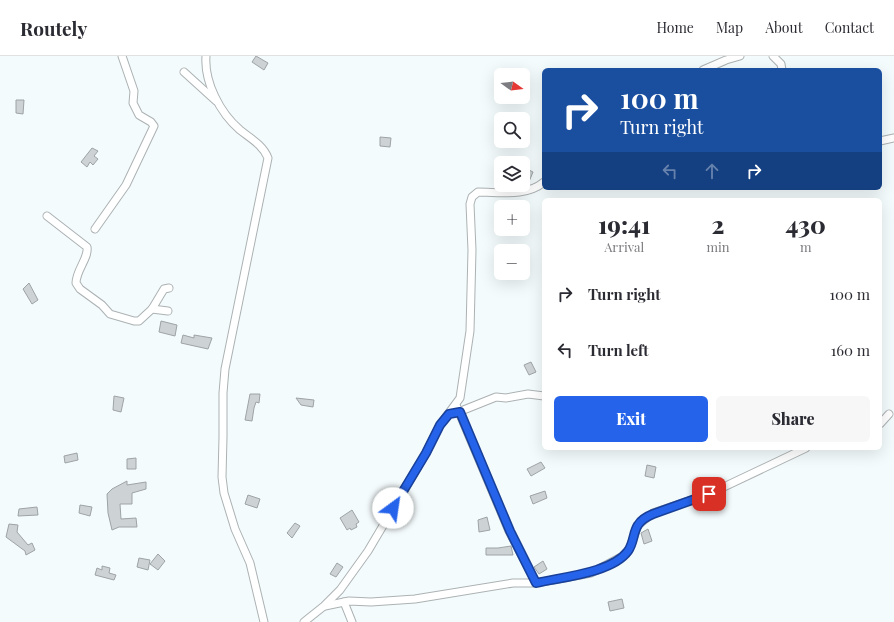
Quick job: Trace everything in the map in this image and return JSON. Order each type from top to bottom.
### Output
[{"type":"street","points":[[95,229],[126,185],[154,126],[151,122],[139,115],[133,102],[134,91],[122,56]]},
{"type":"street","points":[[206,56],[207,76],[219,104],[229,120],[262,148],[268,158],[225,369],[223,393],[222,470],[224,493],[252,570],[264,622]]},
{"type":"street","points":[[708,68],[740,56]]},
{"type":"street","points":[[773,56],[781,64],[782,68]]},
{"type":"street","points":[[184,72],[219,104]]},
{"type":"street","points":[[882,141],[894,138]]},
{"type":"street","points":[[304,622],[324,606],[340,590],[368,551],[426,453],[440,425],[460,398],[470,331],[472,250],[470,204],[472,197],[478,192],[528,191],[542,184]]},
{"type":"street","points":[[47,216],[87,247],[88,252],[76,279],[76,283],[80,289],[102,305],[110,314],[139,321],[152,309],[164,289],[169,288]]},
{"type":"street","points":[[152,309],[168,311]]},
{"type":"street","points":[[449,414],[460,412],[496,397],[506,398],[528,394],[542,396]]},
{"type":"street","points":[[456,405],[510,531],[536,583]]},
{"type":"street","points":[[882,422],[889,414]]},
{"type":"street","points":[[324,606],[344,602],[415,599],[512,583],[536,583],[591,573],[623,556],[629,550],[638,525],[653,514],[709,494],[802,450]]},
{"type":"street","points":[[344,602],[352,622]]},
{"type":"building","points":[[256,56],[268,63],[264,70],[252,62]]},
{"type":"building","points":[[16,100],[24,100],[23,114],[16,113]]},
{"type":"building","points":[[380,137],[391,138],[390,147],[380,146]]},
{"type":"building","points":[[92,148],[98,151],[94,156],[98,159],[93,165],[90,162],[87,167],[81,162]]},
{"type":"building","points":[[530,170],[533,172],[530,179]]},
{"type":"building","points":[[29,283],[38,300],[32,304],[23,289]]},
{"type":"building","points":[[161,321],[177,325],[175,336],[159,332]]},
{"type":"building","points":[[183,335],[194,338],[194,335],[212,338],[208,349],[181,343]]},
{"type":"building","points":[[531,362],[536,372],[529,375],[524,365]]},
{"type":"building","points":[[250,394],[260,394],[259,403],[256,402],[254,408],[252,421],[245,420]]},
{"type":"building","points":[[114,396],[124,398],[121,412],[113,410]]},
{"type":"building","points":[[296,398],[314,400],[313,407],[301,405]]},
{"type":"building","points":[[77,453],[78,460],[65,463],[64,456]]},
{"type":"building","points":[[136,458],[136,469],[127,469],[127,459]]},
{"type":"building","points":[[541,462],[545,468],[531,476],[527,469]]},
{"type":"building","points":[[647,465],[656,467],[654,478],[645,476]]},
{"type":"building","points":[[127,481],[127,485],[146,482],[146,489],[132,493],[132,504],[120,504],[121,519],[136,518],[137,527],[119,527],[112,530],[108,513],[107,494],[112,489]]},
{"type":"building","points":[[545,491],[547,498],[533,504],[530,496]]},
{"type":"building","points":[[248,495],[260,499],[257,508],[245,504]]},
{"type":"building","points":[[80,505],[92,507],[90,516],[79,513]]},
{"type":"building","points":[[37,507],[38,515],[18,516],[19,509]]},
{"type":"building","points":[[352,510],[359,522],[356,524],[357,527],[347,530],[340,518]]},
{"type":"building","points":[[487,517],[490,530],[479,532],[478,520]]},
{"type":"building","points":[[295,523],[300,526],[292,538],[287,533]]},
{"type":"building","points":[[9,524],[18,525],[17,532],[28,545],[32,543],[35,550],[26,555],[25,551],[6,537]]},
{"type":"building","points":[[648,529],[652,541],[644,544],[641,533]]},
{"type":"building","points":[[511,546],[513,555],[486,555],[486,548]]},
{"type":"building","points":[[158,554],[165,561],[158,570],[150,564]]},
{"type":"building","points":[[139,558],[150,560],[148,570],[137,567]]},
{"type":"building","points":[[543,561],[547,569],[539,574],[534,567]]},
{"type":"building","points":[[337,563],[343,567],[336,577],[330,574]]},
{"type":"building","points":[[102,566],[110,568],[109,573],[116,575],[114,580],[95,575],[97,568],[102,570]]},
{"type":"building","points":[[622,599],[624,608],[610,611],[608,602]]},
{"type":"route","points":[[393,508],[426,453],[440,425],[449,414],[460,412],[464,425],[510,531],[536,583],[591,573],[608,565],[623,556],[629,550],[638,525],[645,519],[653,514],[709,494]]}]
